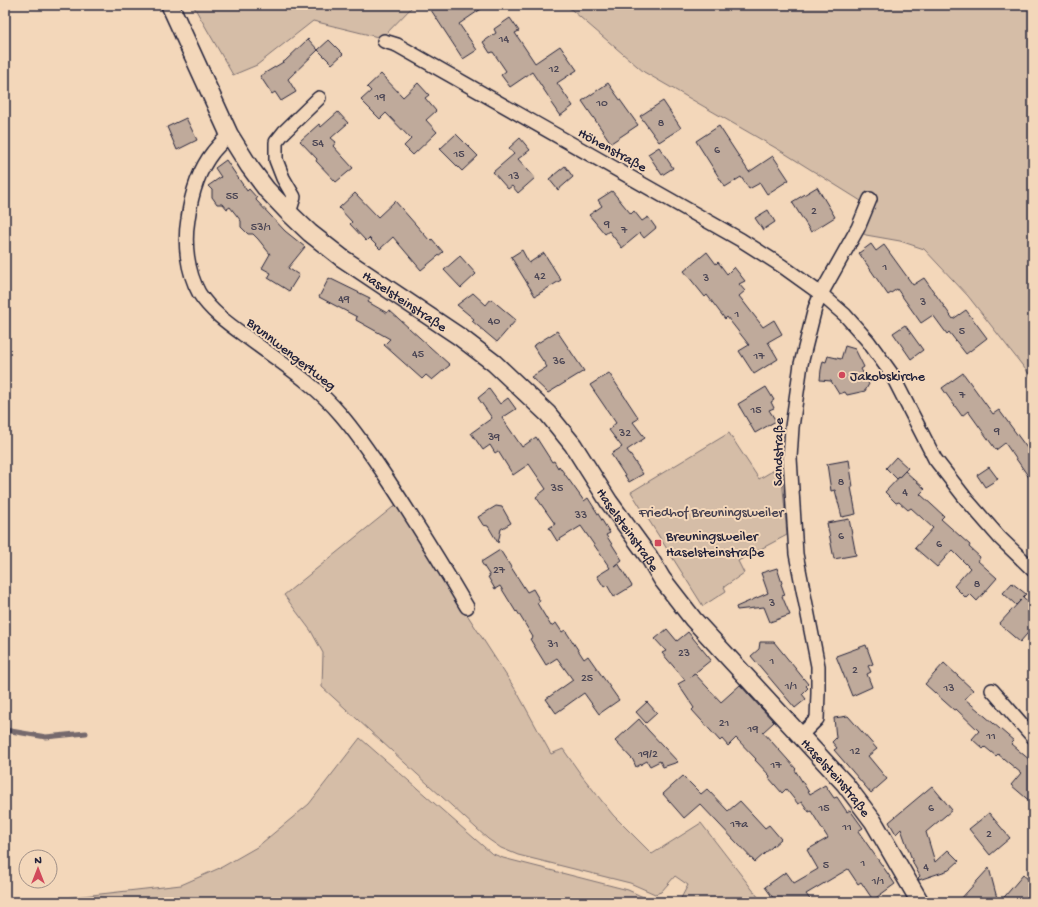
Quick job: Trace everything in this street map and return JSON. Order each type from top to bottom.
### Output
[{"type":"street","name":"Haselsteinstraße","points":[[170,5],[230,134],[249,166],[267,190],[310,233],[342,258],[460,337],[494,363],[548,414],[572,445],[609,502],[649,557],[662,579],[693,619],[845,784],[873,821],[917,901]]},
{"type":"street","name":"Höhenstraße","points":[[384,41],[397,45],[741,240],[782,266],[821,294],[845,315],[868,341],[890,373],[935,459],[961,494],[1000,538],[1033,570]]},
{"type":"street","points":[[289,213],[294,197],[283,178],[276,160],[276,142],[284,132],[319,98]]},
{"type":"street","name":"Brunnwengertweg","points":[[230,134],[213,151],[205,163],[190,201],[186,230],[186,249],[191,273],[199,292],[212,310],[322,394],[341,415],[378,465],[467,607]]},
{"type":"street","name":"Sandstraße","points":[[801,735],[817,719],[818,666],[796,554],[790,458],[792,427],[801,364],[811,322],[821,294],[858,228],[870,199]]},
{"type":"street","points":[[992,690],[1033,737]]},
{"type":"green space","points":[[193,5],[414,5],[382,38],[313,21],[257,65],[233,75]]},
{"type":"green space","points":[[566,5],[1033,5],[1033,379],[968,296],[924,249],[900,241],[866,235],[852,228],[861,201],[781,151],[644,72]]},
{"type":"green space","name":"Friedhof Breuningsweiler","points":[[729,433],[759,479],[781,466],[787,535],[738,561],[744,573],[724,587],[726,591],[703,606],[631,492]]},
{"type":"green space","points":[[398,503],[439,571],[517,692],[551,754],[563,749],[613,815],[652,854],[701,823],[762,902],[679,902],[688,885],[675,876],[661,892],[655,894],[630,883],[518,855],[501,848],[488,839],[322,687],[323,653],[311,631],[284,595]]},
{"type":"green space","points":[[360,738],[491,853],[503,858],[628,890],[654,902],[29,902],[181,885],[222,867],[257,847],[309,804]]},
{"type":"building","points":[[438,5],[487,5],[459,24],[477,50],[463,59],[431,10]]},
{"type":"building","points":[[510,18],[519,31],[515,33],[535,63],[560,46],[577,70],[557,83],[573,106],[560,116],[532,72],[510,87],[501,75],[506,71],[493,52],[490,53],[483,42],[496,33],[494,29]]},
{"type":"building","points":[[308,39],[318,50],[288,79],[296,92],[281,101],[275,92],[272,94],[260,76],[285,61]]},
{"type":"building","points":[[329,40],[343,54],[332,64],[318,50]]},
{"type":"building","points":[[381,74],[403,97],[418,83],[429,95],[425,98],[436,111],[426,120],[437,132],[413,155],[404,146],[411,139],[386,113],[380,119],[361,100],[371,91],[367,87]]},
{"type":"building","points":[[608,83],[638,125],[611,143],[582,101]]},
{"type":"building","points":[[663,101],[681,128],[659,142],[640,116]]},
{"type":"building","points":[[338,112],[348,123],[331,138],[336,142],[333,146],[353,168],[336,182],[300,141],[319,124],[321,127]]},
{"type":"building","points":[[186,118],[197,140],[177,150],[167,127]]},
{"type":"building","points":[[719,126],[749,172],[773,156],[789,180],[767,194],[760,183],[749,189],[741,177],[725,187],[696,141]]},
{"type":"building","points":[[456,134],[478,156],[462,171],[440,149]]},
{"type":"building","points":[[520,138],[530,150],[518,159],[535,178],[518,193],[512,186],[508,189],[493,172],[514,154],[509,148]]},
{"type":"building","points":[[659,147],[673,168],[662,175],[648,154]]},
{"type":"building","points":[[226,160],[247,191],[249,189],[257,198],[256,200],[285,231],[305,247],[288,268],[299,275],[289,291],[268,278],[271,273],[262,268],[270,254],[258,239],[253,234],[248,234],[241,227],[241,221],[230,207],[227,209],[223,204],[217,204],[212,197],[212,190],[208,186],[221,177],[215,168]]},
{"type":"building","points":[[565,166],[573,177],[558,190],[549,179]]},
{"type":"building","points":[[817,187],[835,217],[811,232],[792,202]]},
{"type":"building","points":[[612,191],[631,214],[634,211],[642,221],[648,217],[656,228],[644,238],[640,233],[622,248],[609,231],[605,234],[589,215],[602,206],[598,200]]},
{"type":"building","points":[[355,193],[378,217],[395,201],[430,241],[432,239],[443,252],[421,270],[393,237],[380,249],[369,238],[366,241],[350,224],[352,222],[339,208]]},
{"type":"building","points":[[768,210],[775,222],[763,230],[755,218]]},
{"type":"building","points":[[871,244],[876,251],[884,245],[913,285],[924,278],[953,319],[966,310],[987,338],[966,354],[949,332],[947,334],[933,315],[921,323],[897,289],[888,295],[859,253]]},
{"type":"building","points":[[522,250],[529,263],[544,253],[561,280],[535,296],[511,257]]},
{"type":"building","points":[[707,252],[716,264],[718,262],[727,274],[734,267],[745,281],[739,284],[745,291],[739,296],[763,327],[774,320],[782,334],[768,342],[778,359],[754,374],[739,351],[749,345],[727,317],[725,319],[707,295],[705,297],[684,271]]},
{"type":"building","points":[[460,256],[476,274],[461,288],[444,270]]},
{"type":"building","points":[[329,278],[370,298],[368,302],[387,313],[389,310],[450,365],[432,380],[426,375],[422,379],[384,345],[390,339],[356,320],[357,317],[319,297]]},
{"type":"building","points":[[473,293],[486,305],[491,299],[516,320],[497,342],[472,321],[474,319],[457,305]]},
{"type":"building","points":[[905,325],[923,350],[911,359],[893,333]]},
{"type":"building","points":[[557,331],[584,371],[548,393],[531,377],[547,367],[533,346]]},
{"type":"building","name":"Jakobskirche","points":[[845,346],[855,349],[864,367],[861,369],[869,384],[865,391],[847,395],[845,392],[839,394],[831,381],[820,380],[823,361],[826,362],[828,356],[841,359]]},
{"type":"building","points":[[609,373],[638,417],[638,419],[633,422],[645,438],[627,450],[643,474],[629,482],[611,454],[622,447],[609,430],[616,423],[590,385]]},
{"type":"building","points":[[963,373],[993,414],[999,410],[1027,448],[1033,444],[1033,483],[1005,443],[996,450],[968,411],[962,416],[942,388]]},
{"type":"building","points":[[766,387],[774,400],[771,402],[774,408],[769,410],[776,421],[755,433],[738,404]]},
{"type":"building","points":[[489,389],[500,404],[508,398],[516,409],[502,418],[522,447],[536,437],[552,462],[554,461],[558,468],[559,466],[584,501],[588,498],[610,533],[606,535],[622,560],[618,563],[632,586],[614,597],[607,585],[604,587],[597,576],[610,568],[581,526],[557,541],[549,528],[555,524],[536,497],[546,489],[529,464],[513,475],[498,451],[495,453],[490,445],[483,450],[471,433],[492,418],[478,398]]},
{"type":"building","points":[[896,457],[908,468],[897,479],[886,468]]},
{"type":"building","points":[[849,460],[853,487],[851,487],[856,514],[842,517],[835,490],[831,491],[827,464]]},
{"type":"building","points":[[989,467],[998,479],[985,487],[977,475]]},
{"type":"building","points":[[905,471],[925,489],[920,494],[944,516],[941,519],[970,545],[969,547],[980,557],[978,561],[997,578],[977,601],[970,594],[966,598],[954,586],[970,568],[952,550],[937,567],[915,548],[933,528],[911,508],[908,510],[899,502],[896,503],[885,492]]},
{"type":"building","points":[[496,506],[502,507],[511,523],[501,529],[498,543],[488,526],[483,525],[478,517]]},
{"type":"building","points":[[849,519],[856,555],[834,559],[827,523]]},
{"type":"building","points":[[500,550],[527,592],[533,589],[540,601],[537,603],[551,626],[556,623],[562,632],[565,630],[584,659],[588,656],[619,700],[599,714],[584,693],[556,713],[546,699],[573,680],[557,658],[546,665],[530,639],[533,637],[517,611],[516,612],[500,586],[495,589],[488,577],[490,576],[481,562]]},
{"type":"building","points":[[777,568],[785,595],[782,596],[790,615],[770,622],[764,607],[737,610],[736,607],[768,593],[761,573]]},
{"type":"building","points":[[1012,583],[1026,594],[1023,597],[1033,606],[1033,627],[1020,642],[999,624],[1021,600],[1016,605],[1003,593]]},
{"type":"building","points":[[667,629],[677,641],[688,632],[711,660],[690,677],[695,674],[721,702],[740,685],[774,722],[763,732],[796,769],[795,770],[810,794],[825,785],[834,798],[837,797],[847,812],[850,810],[863,828],[858,831],[895,884],[873,900],[861,882],[858,884],[848,869],[806,894],[812,902],[776,902],[765,887],[786,872],[794,883],[818,869],[807,850],[828,838],[811,811],[809,812],[802,802],[798,804],[786,789],[782,793],[769,778],[770,776],[755,760],[756,759],[736,738],[728,746],[722,739],[720,741],[692,710],[694,708],[678,684],[685,680],[662,653],[666,651],[655,639]]},
{"type":"building","points":[[760,642],[774,642],[808,684],[806,686],[808,688],[802,694],[806,699],[795,708],[751,656],[759,649]]},
{"type":"building","points":[[866,645],[873,664],[868,666],[871,672],[867,674],[872,687],[852,696],[836,656]]},
{"type":"building","points":[[944,663],[973,690],[965,699],[1014,741],[1011,744],[1031,761],[1033,759],[1033,804],[1011,785],[1021,773],[998,754],[996,756],[985,747],[983,749],[972,739],[979,731],[956,709],[954,710],[925,684]]},
{"type":"building","points":[[647,702],[657,713],[646,723],[636,712]]},
{"type":"building","points":[[848,716],[877,749],[868,756],[887,779],[871,793],[834,750],[837,748],[832,742],[836,738],[834,718]]},
{"type":"building","points":[[639,719],[678,762],[663,767],[660,761],[650,766],[647,761],[636,767],[633,760],[615,741]]},
{"type":"building","points":[[683,776],[701,794],[707,789],[728,811],[740,801],[765,828],[769,825],[781,839],[755,862],[700,804],[684,818],[663,794]]},
{"type":"building","points":[[932,786],[952,810],[926,832],[935,862],[948,850],[959,861],[949,870],[919,880],[918,878],[920,876],[914,865],[901,829],[896,834],[889,822]]},
{"type":"building","points":[[989,813],[1010,838],[990,855],[969,829]]},
{"type":"building","points":[[989,868],[998,902],[958,902]]},
{"type":"building","points":[[1023,875],[1033,883],[1033,902],[1000,902]]},
{"type":"waterway","points":[[5,730],[46,737],[86,733]]},
{"type":"place","name":"Jakobskirche","points":[[842,375]]},
{"type":"place","name":"Breuningsweiler Haselsteinstraße","points":[[658,543]]}]
